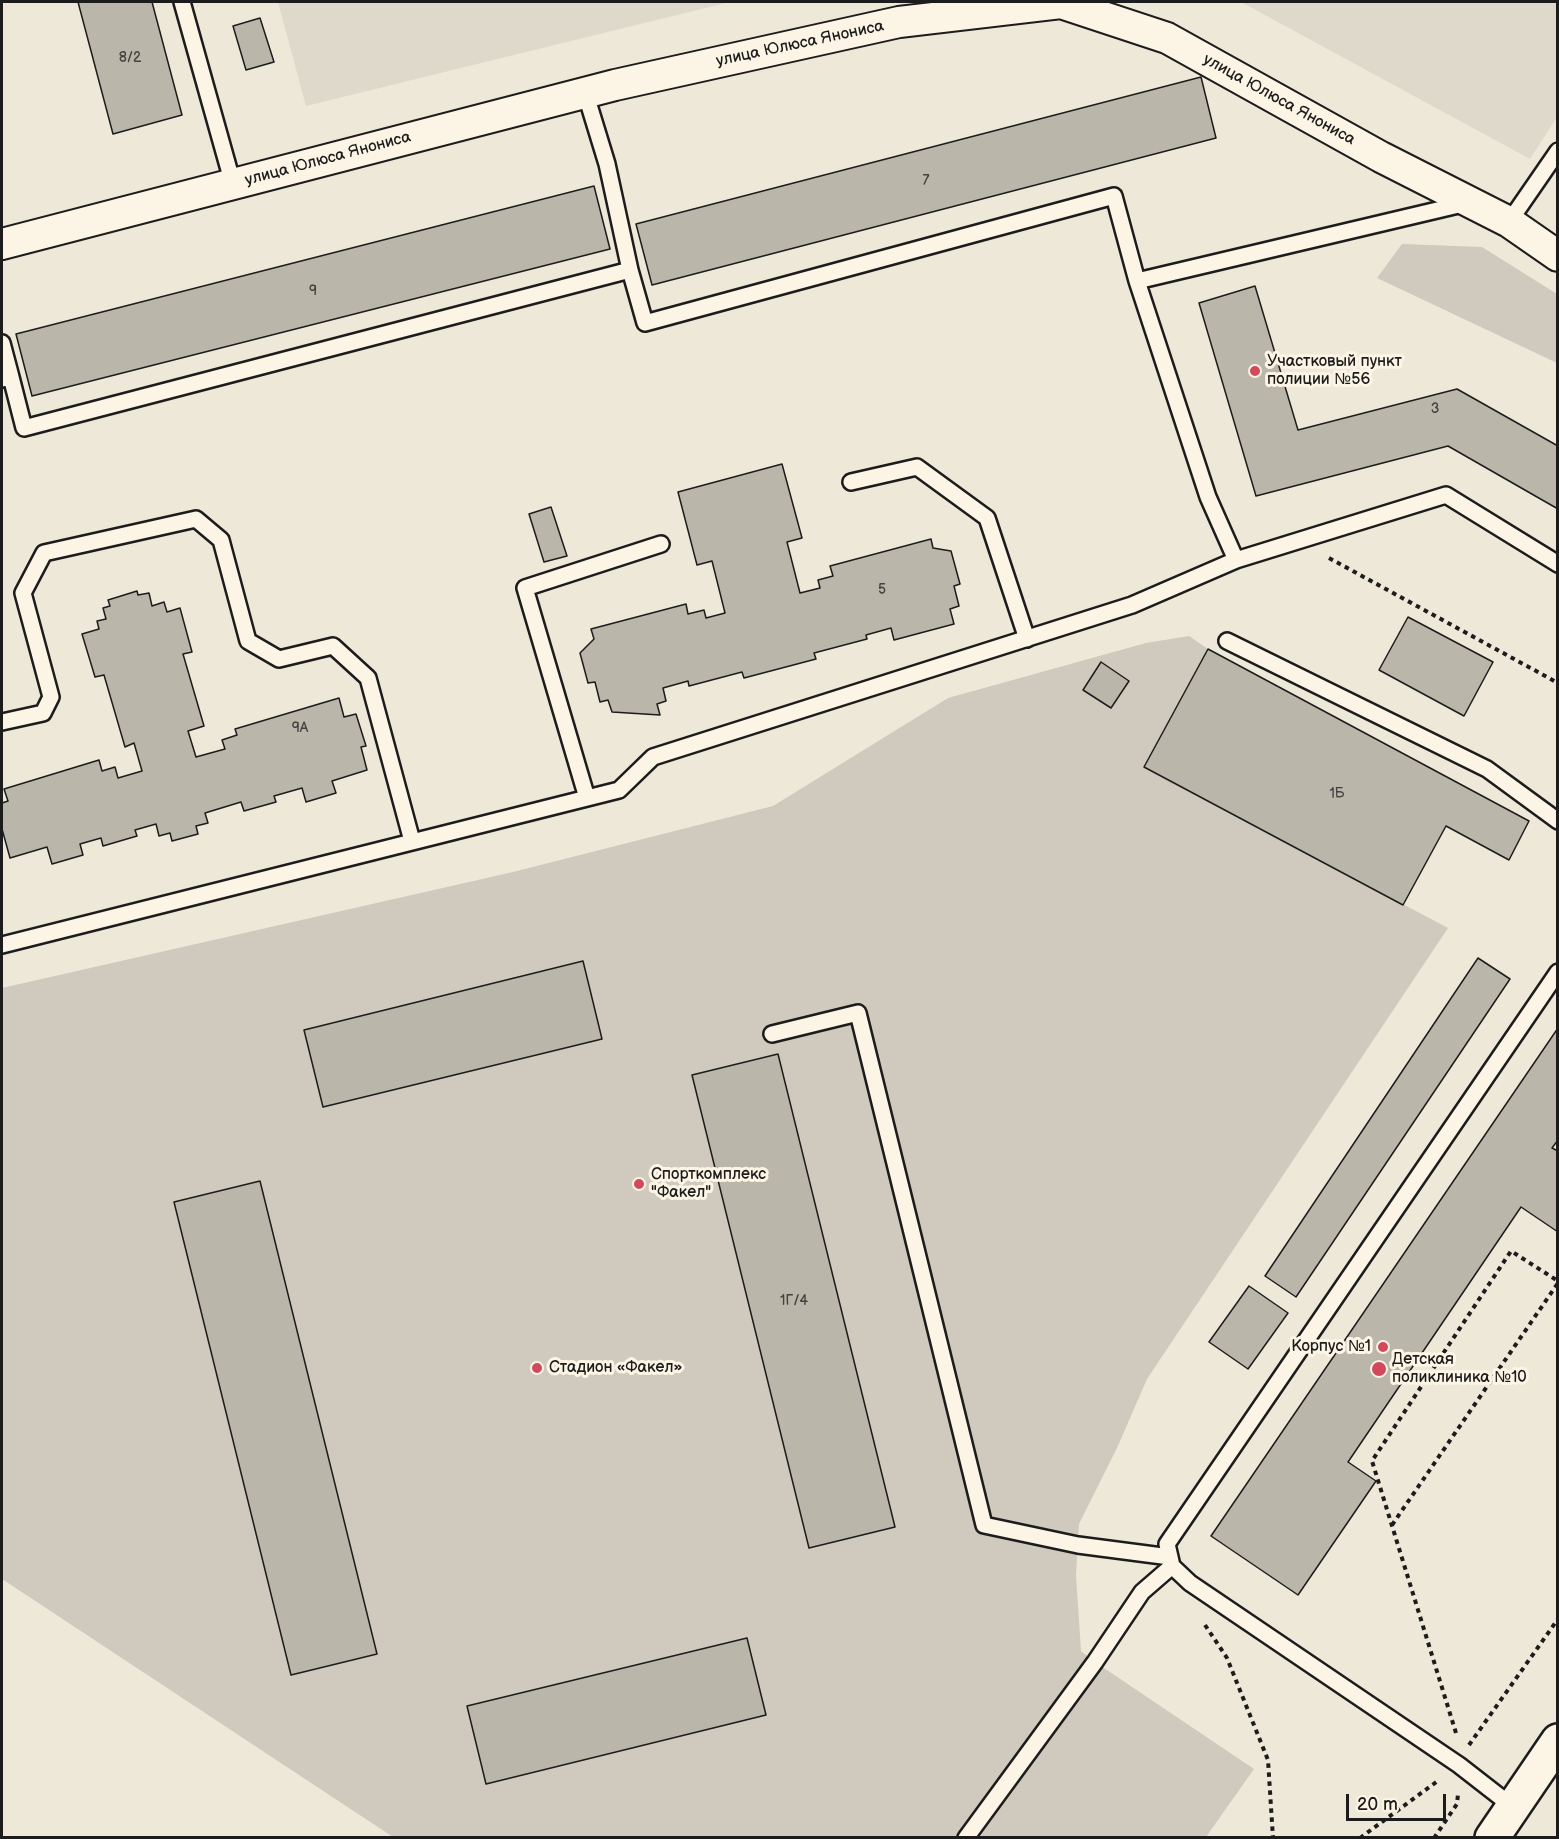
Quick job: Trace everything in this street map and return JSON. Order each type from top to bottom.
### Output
[{"type":"street","name":"улица Юлюса Янониса","points":[[2,244],[585,92],[899,22],[1061,3],[1167,38],[1381,157],[1509,222],[1557,255]]},
{"type":"street","points":[[1492,1838],[1557,1741]]},
{"type":"lane","points":[[182,2],[233,184]]},
{"type":"lane","points":[[585,92],[607,164],[630,270],[645,323],[1114,196],[1137,281],[1208,497],[1236,560]]},
{"type":"lane","points":[[1509,222],[1557,152]]},
{"type":"lane","points":[[1137,281],[1470,202]]},
{"type":"lane","points":[[2,343],[6,378],[24,428],[630,270]]},
{"type":"lane","points":[[851,482],[917,467],[987,518],[1027,639]]},
{"type":"lane","points":[[2,945],[619,790],[653,757],[1132,605],[1236,560],[1446,495],[1557,564]]},
{"type":"lane","points":[[2,722],[43,712],[51,697],[22,593],[44,553],[196,519],[221,540],[248,641],[279,659],[333,646],[368,678],[412,841]]},
{"type":"lane","points":[[588,798],[525,588],[661,544]]},
{"type":"lane","points":[[1227,641],[1488,769],[1557,821]]},
{"type":"lane","points":[[1512,1807],[1461,1759],[1199,1590],[1174,1566],[1167,1544],[1557,972]]},
{"type":"lane","points":[[772,1034],[858,1013],[984,1525],[1174,1566]]},
{"type":"lane","points":[[966,1838],[1095,1662],[1142,1592],[1174,1566]]},
{"type":"path","points":[[1297,540],[1557,683]]},
{"type":"path","points":[[1392,1525],[1557,1282],[1511,1251],[1372,1461],[1461,1759],[1457,1804],[1434,1838]]},
{"type":"path","points":[[1174,1566],[1196,1611],[1227,1658],[1268,1760],[1274,1838]]},
{"type":"path","points":[[1360,1838],[1461,1759],[1557,1619]]},
{"type":"shaded area","points":[[278,2],[730,2],[306,106]]},
{"type":"shaded area","points":[[1241,2],[1557,2],[1557,117],[1530,159]]},
{"type":"shaded area","points":[[1402,244],[1482,247],[1557,294],[1557,363],[1377,278]]},
{"type":"shaded area","name":"Спорткомплекс \"Факел\"","points":[[1189,636],[1208,649],[1144,767],[1448,928],[1147,1379],[1117,1448],[1079,1524],[1076,1575],[1081,1651],[1254,1769],[1206,1837],[393,1837],[2,1579],[2,988],[513,872],[773,806],[948,698],[1146,643]]},
{"type":"building","points":[[78,2],[152,2],[182,115],[113,134]]},
{"type":"building","points":[[260,18],[274,62],[246,70],[233,26]]},
{"type":"building","points":[[1201,77],[1216,138],[652,285],[636,224]]},
{"type":"building","points":[[594,186],[610,249],[32,396],[16,334]]},
{"type":"building","points":[[1255,286],[1298,430],[1457,389],[1558,446],[1558,509],[1448,446],[1256,496],[1199,303]]},
{"type":"building","points":[[782,464],[802,538],[787,542],[800,593],[820,588],[818,580],[833,576],[830,566],[931,539],[933,548],[951,551],[960,584],[954,586],[959,606],[950,609],[954,624],[894,640],[891,628],[866,635],[867,639],[814,653],[816,659],[744,678],[742,672],[689,686],[688,681],[663,688],[666,701],[657,704],[660,715],[612,712],[608,700],[600,702],[595,682],[588,683],[580,653],[594,639],[591,629],[686,604],[688,614],[704,610],[706,618],[725,613],[712,561],[697,565],[678,492]]},
{"type":"building","points":[[551,507],[567,556],[544,562],[529,514]]},
{"type":"building","points":[[137,591],[138,595],[149,593],[152,606],[164,602],[167,612],[180,608],[192,652],[183,654],[204,726],[188,731],[196,757],[225,749],[222,740],[237,735],[235,729],[339,698],[344,717],[356,714],[366,746],[361,747],[367,770],[332,781],[336,793],[306,802],[302,788],[274,796],[276,802],[244,811],[241,802],[205,813],[208,823],[196,826],[198,834],[172,841],[170,833],[159,836],[156,824],[135,830],[137,836],[103,846],[101,838],[80,844],[83,855],[52,864],[47,847],[10,858],[2,829],[2,803],[8,801],[4,789],[99,760],[102,771],[115,767],[118,778],[142,771],[134,743],[125,747],[104,675],[95,677],[82,634],[99,629],[97,621],[106,619],[103,608],[110,606],[108,600]]},
{"type":"building","points":[[1408,617],[1493,662],[1464,716],[1379,670]]},
{"type":"building","points":[[1208,649],[1529,821],[1509,860],[1446,826],[1403,905],[1144,767]]},
{"type":"building","points":[[1101,662],[1129,681],[1111,708],[1083,690]]},
{"type":"building","points":[[1478,958],[1510,979],[1296,1297],[1265,1276]]},
{"type":"building","points":[[583,961],[602,1039],[323,1107],[304,1030]]},
{"type":"building","name":"Корпус №1","points":[[1558,1028],[1558,1140],[1552,1148],[1558,1151],[1558,1232],[1521,1207],[1348,1462],[1376,1481],[1298,1595],[1211,1536]]},
{"type":"building","points":[[778,1054],[895,1527],[809,1548],[692,1075]]},
{"type":"building","points":[[260,1181],[377,1654],[291,1675],[174,1202]]},
{"type":"building","points":[[1249,1286],[1288,1313],[1248,1369],[1209,1342]]},
{"type":"building","points":[[747,1638],[766,1715],[486,1784],[467,1706]]},
{"type":"place","name":"Участковый пункт полиции №56","points":[[1255,371]]},
{"type":"place","name":"Спорткомплекс \"Факел\"","points":[[639,1184]]},
{"type":"place","name":"Корпус №1","points":[[1383,1347]]},
{"type":"place","name":"Стадион «Факел»","points":[[537,1368]]},
{"type":"place","name":"Детская поликлиника №10","points":[[1379,1369]]}]
